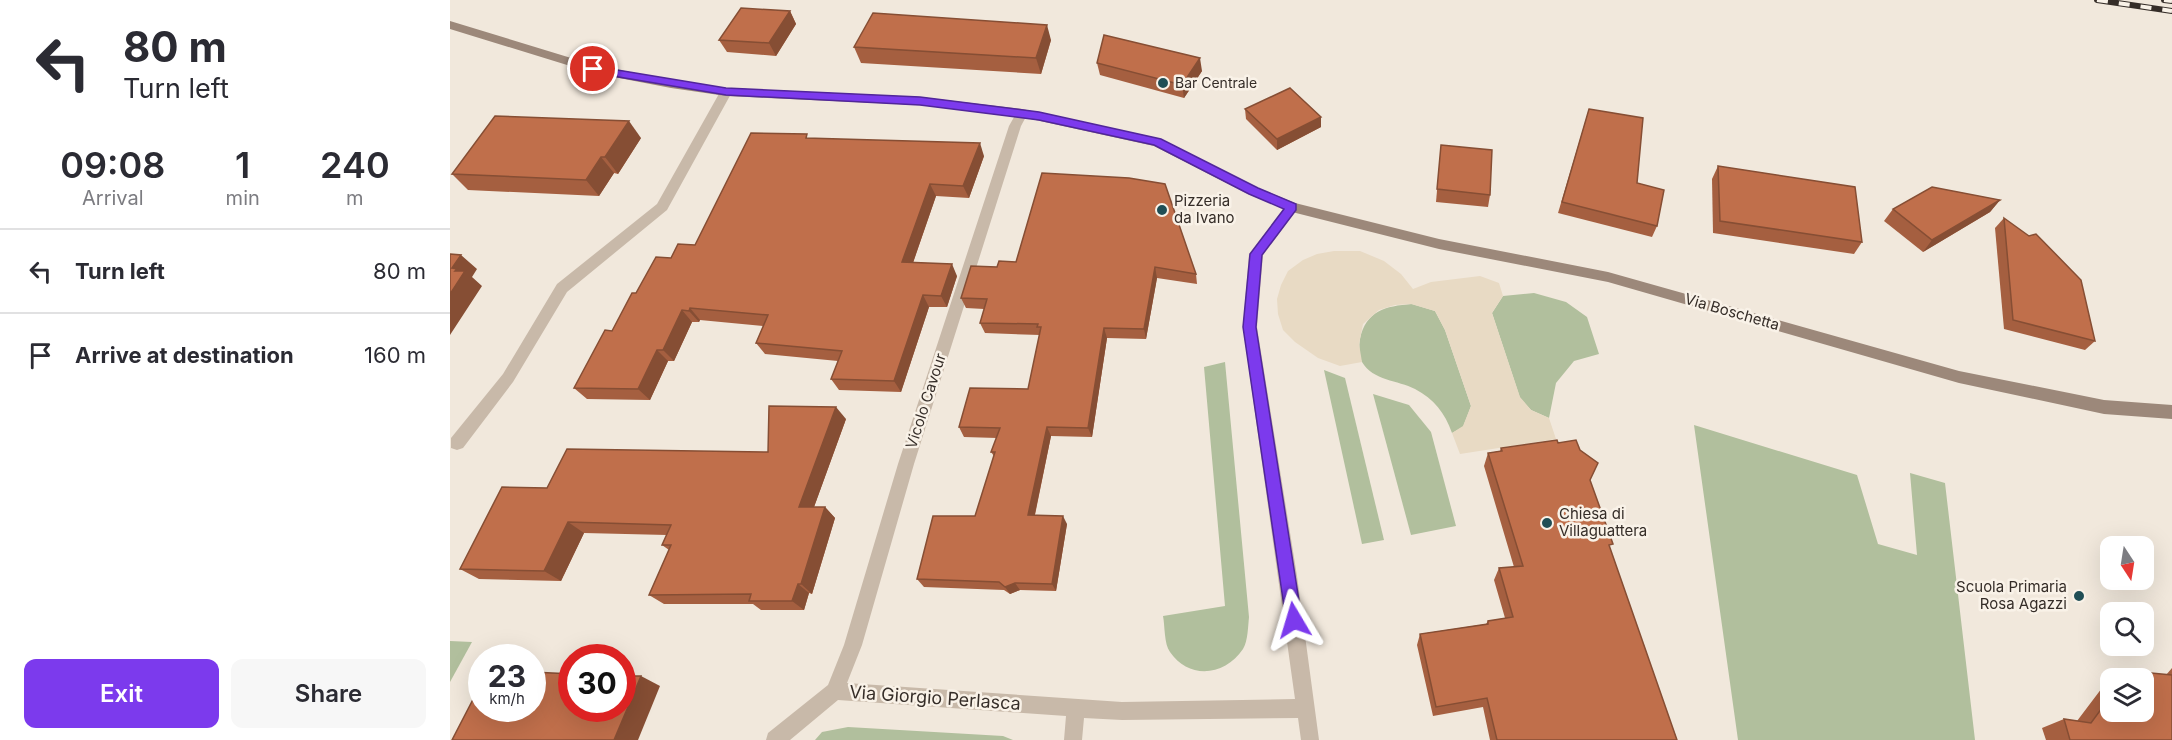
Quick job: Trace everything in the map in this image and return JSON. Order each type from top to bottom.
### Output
[{"type":"street","name":"Via Boschetta","points":[[450,25],[593,69],[726,92],[920,101],[1022,113],[1157,142],[1253,191],[1292,207],[1439,244],[1608,277],[1959,377],[2104,407],[2172,412]]},
{"type":"street","points":[[457,442],[508,378],[562,288],[662,207],[726,92]]},
{"type":"street","name":"Vicolo Cavour","points":[[835,691],[853,645],[906,464],[1015,126],[1022,113]]},
{"type":"street","points":[[1292,207],[1256,254],[1250,327],[1288,576],[1310,740]]},
{"type":"street","name":"Via Giorgio Perlasca","points":[[775,740],[835,691],[1122,711],[1305,708]]},
{"type":"street","points":[[1073,740],[1076,706]]},
{"type":"green space","points":[[1534,293],[1566,302],[1587,317],[1599,354],[1574,361],[1556,383],[1549,418],[1531,410],[1520,398],[1492,313],[1503,296]]},
{"type":"green space","points":[[1412,304],[1435,311],[1445,330],[1471,406],[1463,427],[1452,433],[1442,413],[1428,397],[1408,386],[1379,377],[1361,360],[1360,339],[1372,316],[1393,306]]},
{"type":"green space","points":[[1225,362],[1249,617],[1247,638],[1243,649],[1227,665],[1207,671],[1187,667],[1170,652],[1163,616],[1225,606],[1204,367]]},
{"type":"green space","points":[[1324,370],[1345,378],[1384,540],[1362,544]]},
{"type":"green space","points":[[1373,394],[1409,405],[1431,432],[1456,526],[1411,535]]},
{"type":"green space","points":[[1694,425],[1857,475],[1878,544],[1917,555],[1910,473],[1945,483],[1975,740],[1738,740]]},
{"type":"green space","points":[[450,641],[472,642],[468,644],[468,649],[450,682]]},
{"type":"green space","points":[[848,727],[1003,736],[1013,740],[815,740],[822,732]]},
{"type":"shaded area","points":[[1334,251],[1360,251],[1384,261],[1401,274],[1413,289],[1431,282],[1480,276],[1499,283],[1503,296],[1492,313],[1520,397],[1531,410],[1549,418],[1556,439],[1460,454],[1452,433],[1463,426],[1471,406],[1445,330],[1435,311],[1411,304],[1395,305],[1379,310],[1363,324],[1359,344],[1362,362],[1340,366],[1318,358],[1295,342],[1283,330],[1278,314],[1277,299],[1281,285],[1288,271],[1303,260],[1317,254]]},
{"type":"building","points":[[741,8],[790,11],[769,43],[719,40]]},
{"type":"building","points":[[873,13],[1047,25],[1036,58],[854,47]]},
{"type":"building","points":[[1104,35],[1200,58],[1182,85],[1097,63]]},
{"type":"building","points":[[1290,88],[1321,117],[1277,139],[1245,109]]},
{"type":"building","points":[[1589,109],[1643,118],[1637,183],[1664,190],[1657,226],[1562,202]]},
{"type":"building","points":[[495,116],[629,121],[605,157],[601,157],[586,180],[452,174]]},
{"type":"building","points":[[751,133],[807,134],[806,138],[980,143],[963,186],[930,184],[902,262],[952,264],[941,296],[923,295],[894,381],[831,379],[842,351],[756,343],[768,315],[690,308],[689,311],[682,310],[663,350],[657,350],[638,389],[574,388],[605,330],[612,331],[632,293],[636,293],[656,257],[671,258],[678,244],[695,245]]},
{"type":"building","points":[[1441,145],[1492,150],[1490,195],[1437,189]]},
{"type":"building","points":[[1718,166],[1855,187],[1862,242],[1720,221]]},
{"type":"building","points":[[1042,173],[1129,178],[1165,184],[1196,274],[1155,267],[1144,329],[1104,328],[1088,428],[1047,427],[1028,515],[1063,516],[1052,584],[1015,583],[1005,587],[999,582],[917,579],[933,516],[975,516],[995,452],[991,452],[1000,428],[959,427],[970,388],[1028,389],[1041,327],[1037,327],[1038,324],[980,323],[987,299],[961,298],[971,266],[997,267],[999,261],[1016,262]]},
{"type":"building","points":[[1932,187],[2000,200],[1932,240],[1893,209]]},
{"type":"building","points":[[2004,218],[2029,236],[2036,234],[2081,280],[2095,341],[2013,320]]},
{"type":"building","points":[[450,254],[461,255],[452,268],[457,269],[455,271],[465,271],[450,294]]},
{"type":"building","points":[[769,406],[836,407],[799,507],[825,507],[801,584],[798,584],[792,601],[749,601],[751,594],[649,595],[671,545],[662,545],[671,525],[568,522],[544,571],[460,569],[502,487],[547,488],[567,449],[768,452]]},
{"type":"building","points":[[1557,440],[1558,443],[1576,440],[1580,450],[1598,463],[1590,480],[1613,544],[1609,545],[1677,740],[1497,740],[1487,698],[1436,707],[1420,634],[1488,624],[1488,621],[1513,617],[1499,568],[1523,566],[1488,453],[1502,451],[1501,448]]},
{"type":"building","points":[[546,673],[558,673],[558,722],[622,722],[614,740],[452,740],[468,709],[468,722],[546,722]]},
{"type":"building","points":[[2154,673],[2172,675],[2172,740],[2070,740],[2064,719],[2091,723],[2100,711],[2100,722],[2154,722]]},
{"type":"building","points":[[636,676],[641,676],[636,688]]},
{"type":"railway","points":[[2097,0],[2172,11]]},
{"type":"railway","points":[[2164,0],[2172,1]]},
{"type":"place","name":"Bar Centrale","points":[[1163,83]]},
{"type":"place","name":"Pizzeria da Ivano","points":[[1162,210]]},
{"type":"place","name":"Chiesa di Villaguattera","points":[[1547,523]]},
{"type":"place","name":"Scuola Primaria Rosa Agazzi","points":[[2079,596]]},
{"type":"route","points":[[593,69],[726,92],[920,101],[1039,116],[1157,142],[1253,191],[1292,207],[1256,254],[1250,327],[1294,620]]}]
